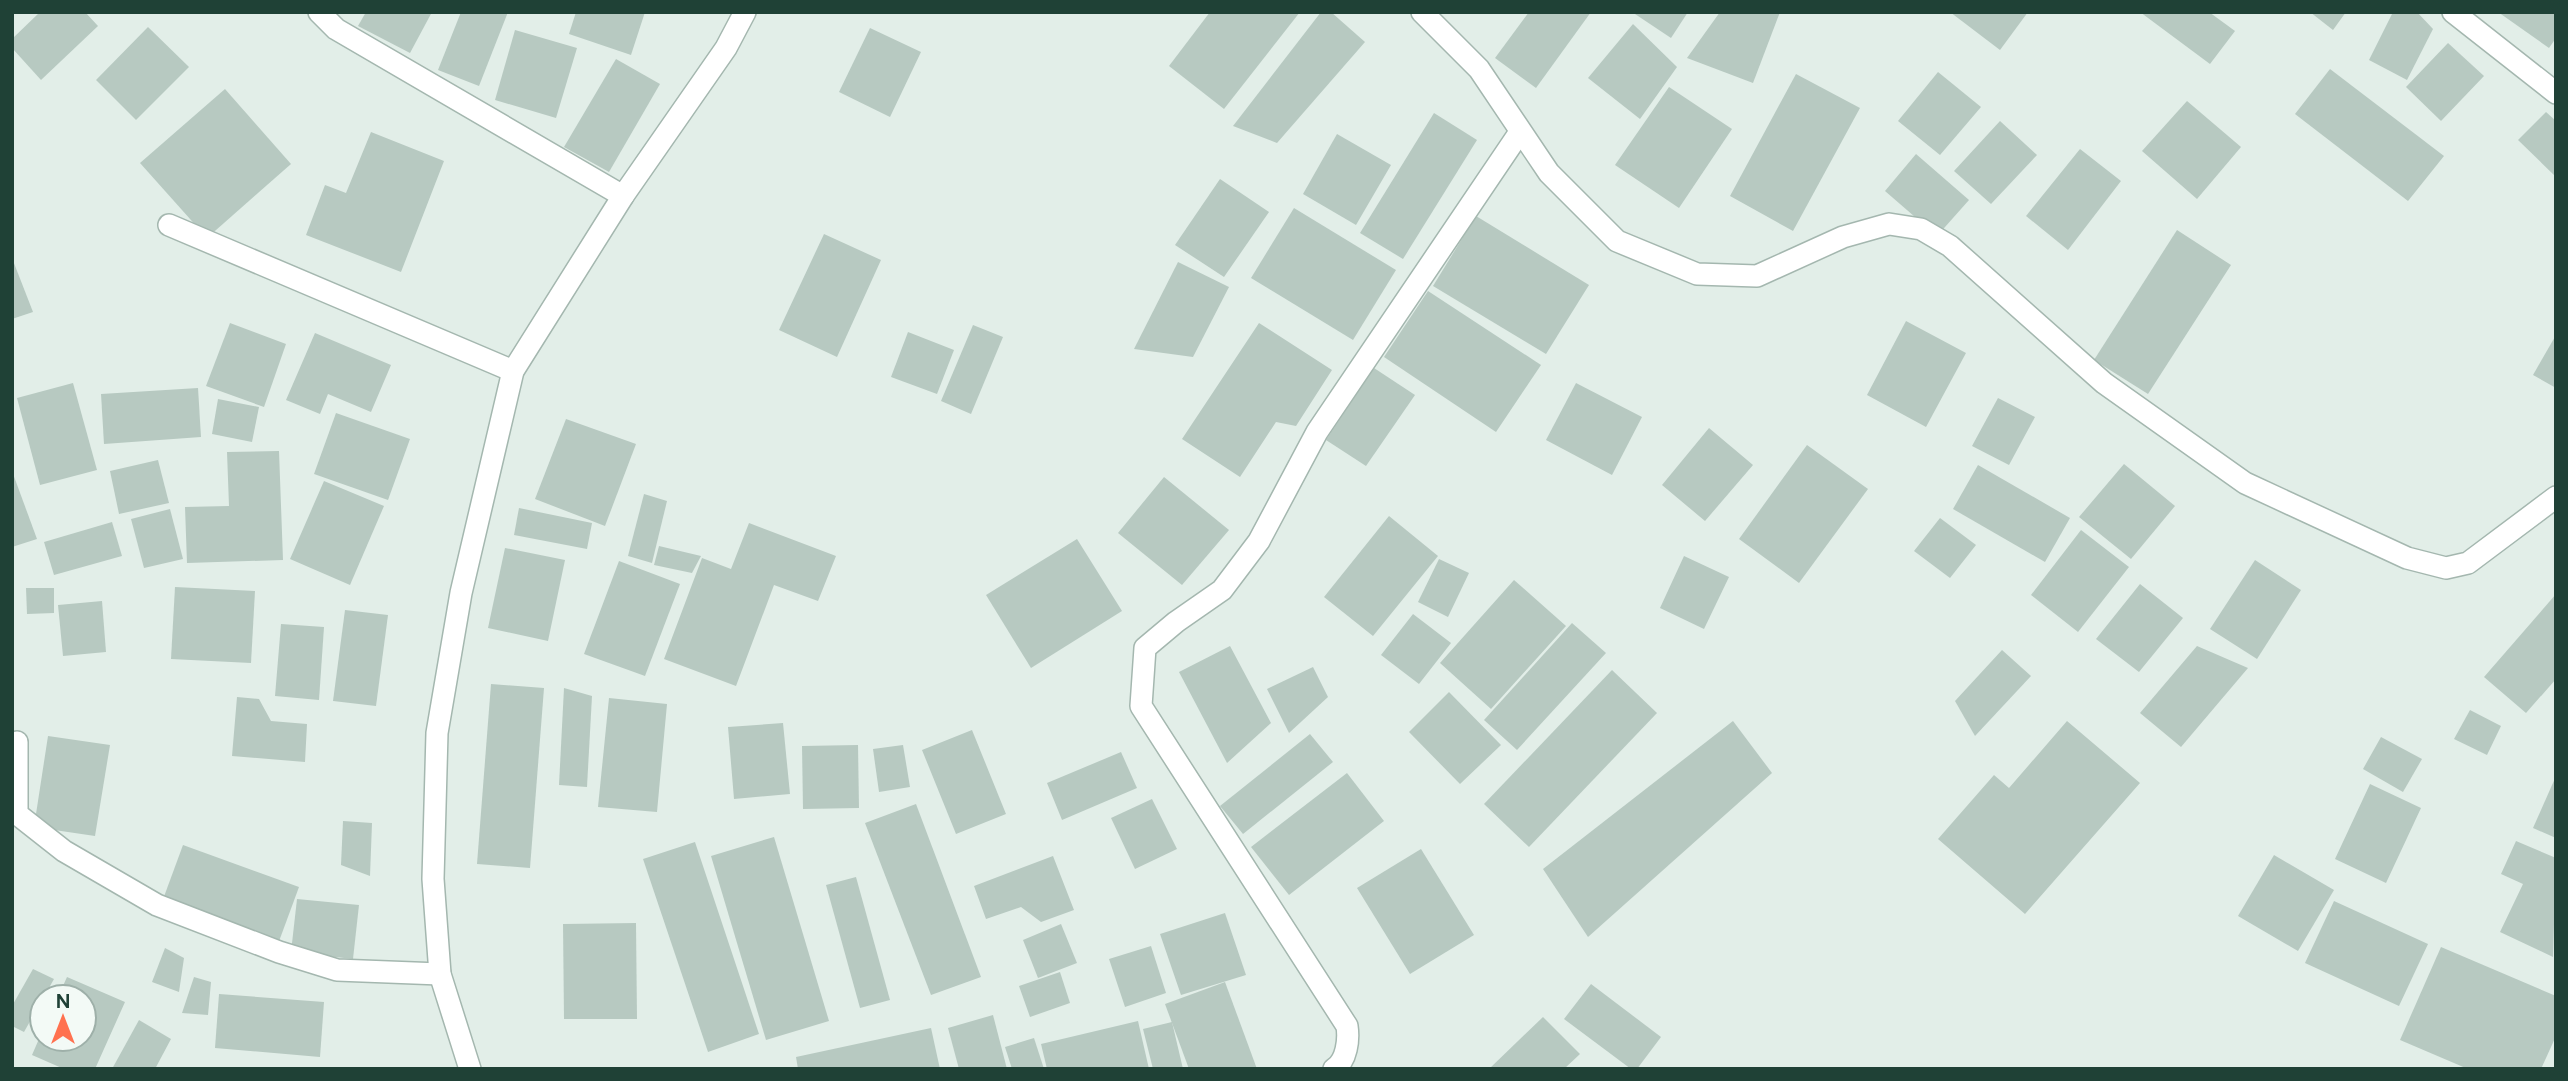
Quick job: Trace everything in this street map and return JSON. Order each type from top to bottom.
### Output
[{"type":"street","points":[[319,12],[336,29],[623,196]]},
{"type":"street","points":[[470,1069],[440,974],[433,879],[437,733],[461,593],[513,371],[623,196],[726,48],[745,12]]},
{"type":"street","points":[[1423,12],[1479,69],[1549,173],[1617,242],[1697,274],[1757,276],[1843,237],[1889,224],[1921,229],[1950,246],[2104,383],[2245,483],[2407,558],[2446,568],[2468,563],[2556,497]]},
{"type":"street","points":[[2453,12],[2556,93]]},
{"type":"street","points":[[1334,1069],[1340,1065],[1349,1039],[1347,1026],[1141,706],[1145,648],[1176,622],[1222,590],[1259,541],[1317,432],[1520,132]]},
{"type":"street","points":[[169,225],[513,371]]},
{"type":"street","points":[[17,742],[17,814],[64,851],[157,905],[279,952],[337,970],[440,974]]},
{"type":"building","points":[[40,12],[85,12],[98,26],[41,80],[12,48],[12,39]]},
{"type":"building","points":[[366,12],[432,12],[410,53],[358,26]]},
{"type":"building","points":[[461,12],[508,12],[479,86],[438,70]]},
{"type":"building","points":[[576,12],[645,12],[631,55],[569,34]]},
{"type":"building","points":[[1210,12],[1300,12],[1224,109],[1169,66]]},
{"type":"building","points":[[1321,12],[1331,12],[1365,42],[1277,143],[1233,126]]},
{"type":"building","points":[[1529,12],[1591,12],[1536,88],[1495,58]]},
{"type":"building","points":[[1632,12],[1688,12],[1671,38]]},
{"type":"building","points":[[1720,12],[1780,12],[1753,83],[1687,58]]},
{"type":"building","points":[[1950,12],[2028,12],[2000,50]]},
{"type":"building","points":[[2140,12],[2209,12],[2235,31],[2210,64]]},
{"type":"building","points":[[2310,12],[2346,12],[2333,30]]},
{"type":"building","points":[[2393,12],[2417,12],[2433,29],[2407,80],[2369,60]]},
{"type":"building","points":[[2498,12],[2556,12],[2556,38],[2549,48]]},
{"type":"building","points":[[1633,24],[1677,67],[1640,119],[1588,78]]},
{"type":"building","points":[[148,27],[189,67],[136,120],[96,80]]},
{"type":"building","points":[[870,28],[921,52],[890,117],[839,92]]},
{"type":"building","points":[[515,30],[577,48],[556,118],[495,100]]},
{"type":"building","points":[[2448,43],[2484,76],[2441,121],[2406,87]]},
{"type":"building","points":[[616,59],[660,84],[609,172],[564,147]]},
{"type":"building","points":[[2330,69],[2444,156],[2408,201],[2295,114]]},
{"type":"building","points":[[1938,72],[1981,107],[1940,155],[1898,121]]},
{"type":"building","points":[[1796,74],[1860,108],[1793,231],[1730,196]]},
{"type":"building","points":[[1669,87],[1732,129],[1679,208],[1615,165]]},
{"type":"building","points":[[225,89],[291,164],[207,238],[140,163]]},
{"type":"building","points":[[2187,101],[2241,147],[2197,199],[2142,151]]},
{"type":"building","points":[[2546,112],[2556,121],[2556,177],[2518,140]]},
{"type":"building","points":[[1434,113],[1477,140],[1403,259],[1360,233]]},
{"type":"building","points":[[2000,121],[2037,155],[1991,204],[1954,171]]},
{"type":"building","points":[[371,132],[444,161],[401,272],[306,235],[325,185],[346,193]]},
{"type":"building","points":[[1337,134],[1391,165],[1356,225],[1303,194]]},
{"type":"building","points":[[2080,149],[2121,181],[2068,250],[2026,216]]},
{"type":"building","points":[[1916,154],[1969,200],[1937,236],[1885,191]]},
{"type":"building","points":[[1220,179],[1269,212],[1224,277],[1175,245]]},
{"type":"building","points":[[1294,208],[1396,270],[1353,340],[1251,278]]},
{"type":"building","points":[[1476,216],[1589,285],[1546,354],[1433,286]]},
{"type":"building","points":[[2177,230],[2231,265],[2148,394],[2094,360]]},
{"type":"building","points":[[824,234],[881,260],[837,357],[779,330]]},
{"type":"building","points":[[12,258],[33,312],[12,319]]},
{"type":"building","points":[[1178,262],[1229,287],[1193,357],[1134,349]]},
{"type":"building","points":[[1428,291],[1541,365],[1496,432],[1384,357]]},
{"type":"building","points":[[1906,321],[1966,353],[1926,427],[1867,395]]},
{"type":"building","points":[[230,323],[286,344],[264,407],[206,386]]},
{"type":"building","points":[[1259,323],[1332,370],[1296,426],[1276,422],[1240,477],[1182,439]]},
{"type":"building","points":[[973,325],[1003,337],[971,414],[941,401]]},
{"type":"building","points":[[908,332],[954,350],[937,394],[891,377]]},
{"type":"building","points":[[315,333],[391,365],[371,412],[328,394],[320,414],[286,400]]},
{"type":"building","points":[[2556,335],[2556,388],[2533,375]]},
{"type":"building","points":[[1374,368],[1415,395],[1366,466],[1326,440]]},
{"type":"building","points":[[73,383],[97,470],[40,485],[17,398]]},
{"type":"building","points":[[1576,383],[1642,417],[1612,475],[1546,440]]},
{"type":"building","points":[[198,388],[201,437],[104,444],[101,394]]},
{"type":"building","points":[[1998,398],[2035,417],[2009,465],[1972,446]]},
{"type":"building","points":[[218,399],[259,407],[252,442],[212,434]]},
{"type":"building","points":[[336,413],[410,439],[388,500],[314,474]]},
{"type":"building","points":[[566,419],[636,444],[605,526],[535,499]]},
{"type":"building","points":[[1709,428],[1753,465],[1705,521],[1662,485]]},
{"type":"building","points":[[1807,445],[1868,489],[1799,583],[1739,539]]},
{"type":"building","points":[[279,451],[283,560],[187,563],[185,507],[229,506],[227,452]]},
{"type":"building","points":[[158,460],[169,503],[119,514],[110,471]]},
{"type":"building","points":[[2124,464],[2175,506],[2131,559],[2079,517]]},
{"type":"building","points":[[1978,465],[2070,518],[2045,562],[1953,509]]},
{"type":"building","points":[[12,471],[37,539],[12,547]]},
{"type":"building","points":[[1164,477],[1229,530],[1182,585],[1118,533]]},
{"type":"building","points":[[324,481],[384,506],[350,585],[290,559]]},
{"type":"building","points":[[644,494],[667,501],[652,563],[628,556]]},
{"type":"building","points":[[519,508],[592,523],[587,549],[514,535]]},
{"type":"building","points":[[170,509],[183,559],[144,568],[131,519]]},
{"type":"building","points":[[1389,516],[1438,556],[1373,636],[1324,597]]},
{"type":"building","points":[[1940,518],[1976,545],[1950,578],[1914,551]]},
{"type":"building","points":[[112,522],[122,556],[54,575],[44,542]]},
{"type":"building","points":[[749,523],[836,556],[818,601],[774,585],[736,686],[664,659],[702,558],[731,569]]},
{"type":"building","points":[[2081,530],[2129,567],[2078,632],[2031,595]]},
{"type":"building","points":[[1077,539],[1122,611],[1031,668],[986,595]]},
{"type":"building","points":[[659,546],[701,556],[692,573],[654,565]]},
{"type":"building","points":[[505,548],[565,560],[548,641],[488,628]]},
{"type":"building","points":[[1684,556],[1729,577],[1704,629],[1660,608]]},
{"type":"building","points":[[1439,559],[1469,573],[1448,617],[1418,602]]},
{"type":"building","points":[[2255,560],[2301,590],[2257,659],[2210,629]]},
{"type":"building","points":[[619,561],[680,584],[645,676],[584,654]]},
{"type":"building","points":[[1514,580],[1566,626],[1491,709],[1440,663]]},
{"type":"building","points":[[2140,584],[2183,618],[2139,672],[2096,639]]},
{"type":"building","points":[[175,587],[255,591],[251,663],[171,659]]},
{"type":"building","points":[[26,588],[54,588],[54,613],[27,614]]},
{"type":"building","points":[[2556,594],[2556,679],[2526,713],[2484,677]]},
{"type":"building","points":[[102,601],[106,652],[63,656],[58,605]]},
{"type":"building","points":[[345,610],[388,615],[376,706],[333,701]]},
{"type":"building","points":[[1413,614],[1451,643],[1419,684],[1381,655]]},
{"type":"building","points":[[1572,623],[1606,653],[1517,750],[1484,720]]},
{"type":"building","points":[[281,624],[324,627],[319,700],[275,696]]},
{"type":"building","points":[[1230,646],[1271,723],[1227,763],[1179,672]]},
{"type":"building","points":[[2197,646],[2248,668],[2181,747],[2140,713]]},
{"type":"building","points":[[2002,650],[2031,676],[1975,736],[1955,701]]},
{"type":"building","points":[[1313,667],[1328,697],[1289,733],[1267,689]]},
{"type":"building","points":[[1612,670],[1657,713],[1529,847],[1484,804]]},
{"type":"building","points":[[491,684],[544,688],[530,868],[477,864]]},
{"type":"building","points":[[564,688],[592,696],[587,787],[559,785]]},
{"type":"building","points":[[1449,692],[1501,745],[1460,784],[1409,732]]},
{"type":"building","points":[[237,697],[259,699],[271,721],[307,724],[305,762],[232,756]]},
{"type":"building","points":[[609,698],[667,704],[657,812],[598,807]]},
{"type":"building","points":[[2470,710],[2501,726],[2487,755],[2454,739]]},
{"type":"building","points":[[1733,721],[1772,773],[1588,937],[1543,869]]},
{"type":"building","points":[[2067,721],[2140,783],[2025,914],[1938,839],[1994,775],[2009,788]]},
{"type":"building","points":[[783,723],[790,794],[734,799],[728,727]]},
{"type":"building","points":[[972,730],[1006,814],[956,834],[922,750]]},
{"type":"building","points":[[1310,734],[1333,762],[1243,834],[1220,806]]},
{"type":"building","points":[[48,736],[110,745],[95,836],[34,827]]},
{"type":"building","points":[[2381,737],[2422,759],[2403,792],[2363,769]]},
{"type":"building","points":[[858,745],[859,808],[803,809],[802,746]]},
{"type":"building","points":[[903,745],[910,787],[879,792],[873,749]]},
{"type":"building","points":[[1121,752],[1137,788],[1062,820],[1047,783]]},
{"type":"building","points":[[1347,773],[1384,821],[1289,895],[1251,847]]},
{"type":"building","points":[[2556,776],[2556,838],[2533,828]]},
{"type":"building","points":[[2370,784],[2421,808],[2386,883],[2335,859]]},
{"type":"building","points":[[1152,799],[1177,849],[1135,869],[1111,818]]},
{"type":"building","points":[[916,804],[981,977],[931,995],[865,823]]},
{"type":"building","points":[[343,821],[372,823],[370,876],[341,865]]},
{"type":"building","points":[[774,837],[829,1021],[766,1040],[711,856]]},
{"type":"building","points":[[2516,841],[2556,858],[2553,957],[2500,932],[2523,884],[2501,874]]},
{"type":"building","points":[[695,842],[759,1034],[708,1052],[643,859]]},
{"type":"building","points":[[183,845],[299,887],[278,944],[162,902]]},
{"type":"building","points":[[1421,849],[1474,935],[1410,974],[1357,888]]},
{"type":"building","points":[[2274,855],[2334,890],[2298,951],[2238,916]]},
{"type":"building","points":[[1053,856],[1074,910],[1041,922],[1021,907],[986,919],[974,886]]},
{"type":"building","points":[[856,877],[890,1000],[860,1008],[826,885]]},
{"type":"building","points":[[297,899],[359,905],[353,959],[291,952]]},
{"type":"building","points":[[2334,901],[2428,944],[2399,1006],[2305,963]]},
{"type":"building","points":[[1225,913],[1246,975],[1181,995],[1160,934]]},
{"type":"building","points":[[636,923],[637,1019],[564,1019],[563,924]]},
{"type":"building","points":[[1061,924],[1077,963],[1038,978],[1023,940]]},
{"type":"building","points":[[1151,946],[1166,993],[1125,1007],[1109,959]]},
{"type":"building","points":[[2441,947],[2556,996],[2556,1036],[2541,1069],[2468,1069],[2400,1040]]},
{"type":"building","points":[[165,948],[184,958],[179,992],[152,982]]},
{"type":"building","points":[[33,969],[54,979],[52,983],[28,983],[28,1025],[24,1032],[12,1026],[12,1006]]},
{"type":"building","points":[[1060,972],[1070,1003],[1030,1017],[1019,986]]},
{"type":"building","points":[[67,977],[81,983],[64,983]]},
{"type":"building","points":[[194,977],[211,982],[208,1015],[182,1013]]},
{"type":"building","points":[[1225,982],[1257,1069],[1189,1069],[1165,1004]]},
{"type":"building","points":[[1591,984],[1661,1037],[1637,1069],[1631,1069],[1564,1019]]},
{"type":"building","points":[[98,990],[125,1002],[95,1069],[64,1069],[32,1055],[98,1053]]},
{"type":"building","points":[[219,994],[324,1002],[320,1057],[215,1048]]},
{"type":"building","points":[[993,1015],[1007,1069],[959,1069],[948,1028]]},
{"type":"building","points":[[1543,1017],[1580,1054],[1564,1069],[1489,1069]]},
{"type":"building","points":[[139,1020],[171,1039],[155,1069],[112,1069]]},
{"type":"building","points":[[1138,1021],[1149,1069],[1047,1069],[1041,1044]]},
{"type":"building","points":[[1172,1022],[1183,1069],[1153,1069],[1143,1029]]},
{"type":"building","points":[[931,1028],[940,1069],[798,1069],[796,1057]]},
{"type":"building","points":[[1034,1038],[1044,1069],[1012,1069],[1005,1047]]}]
